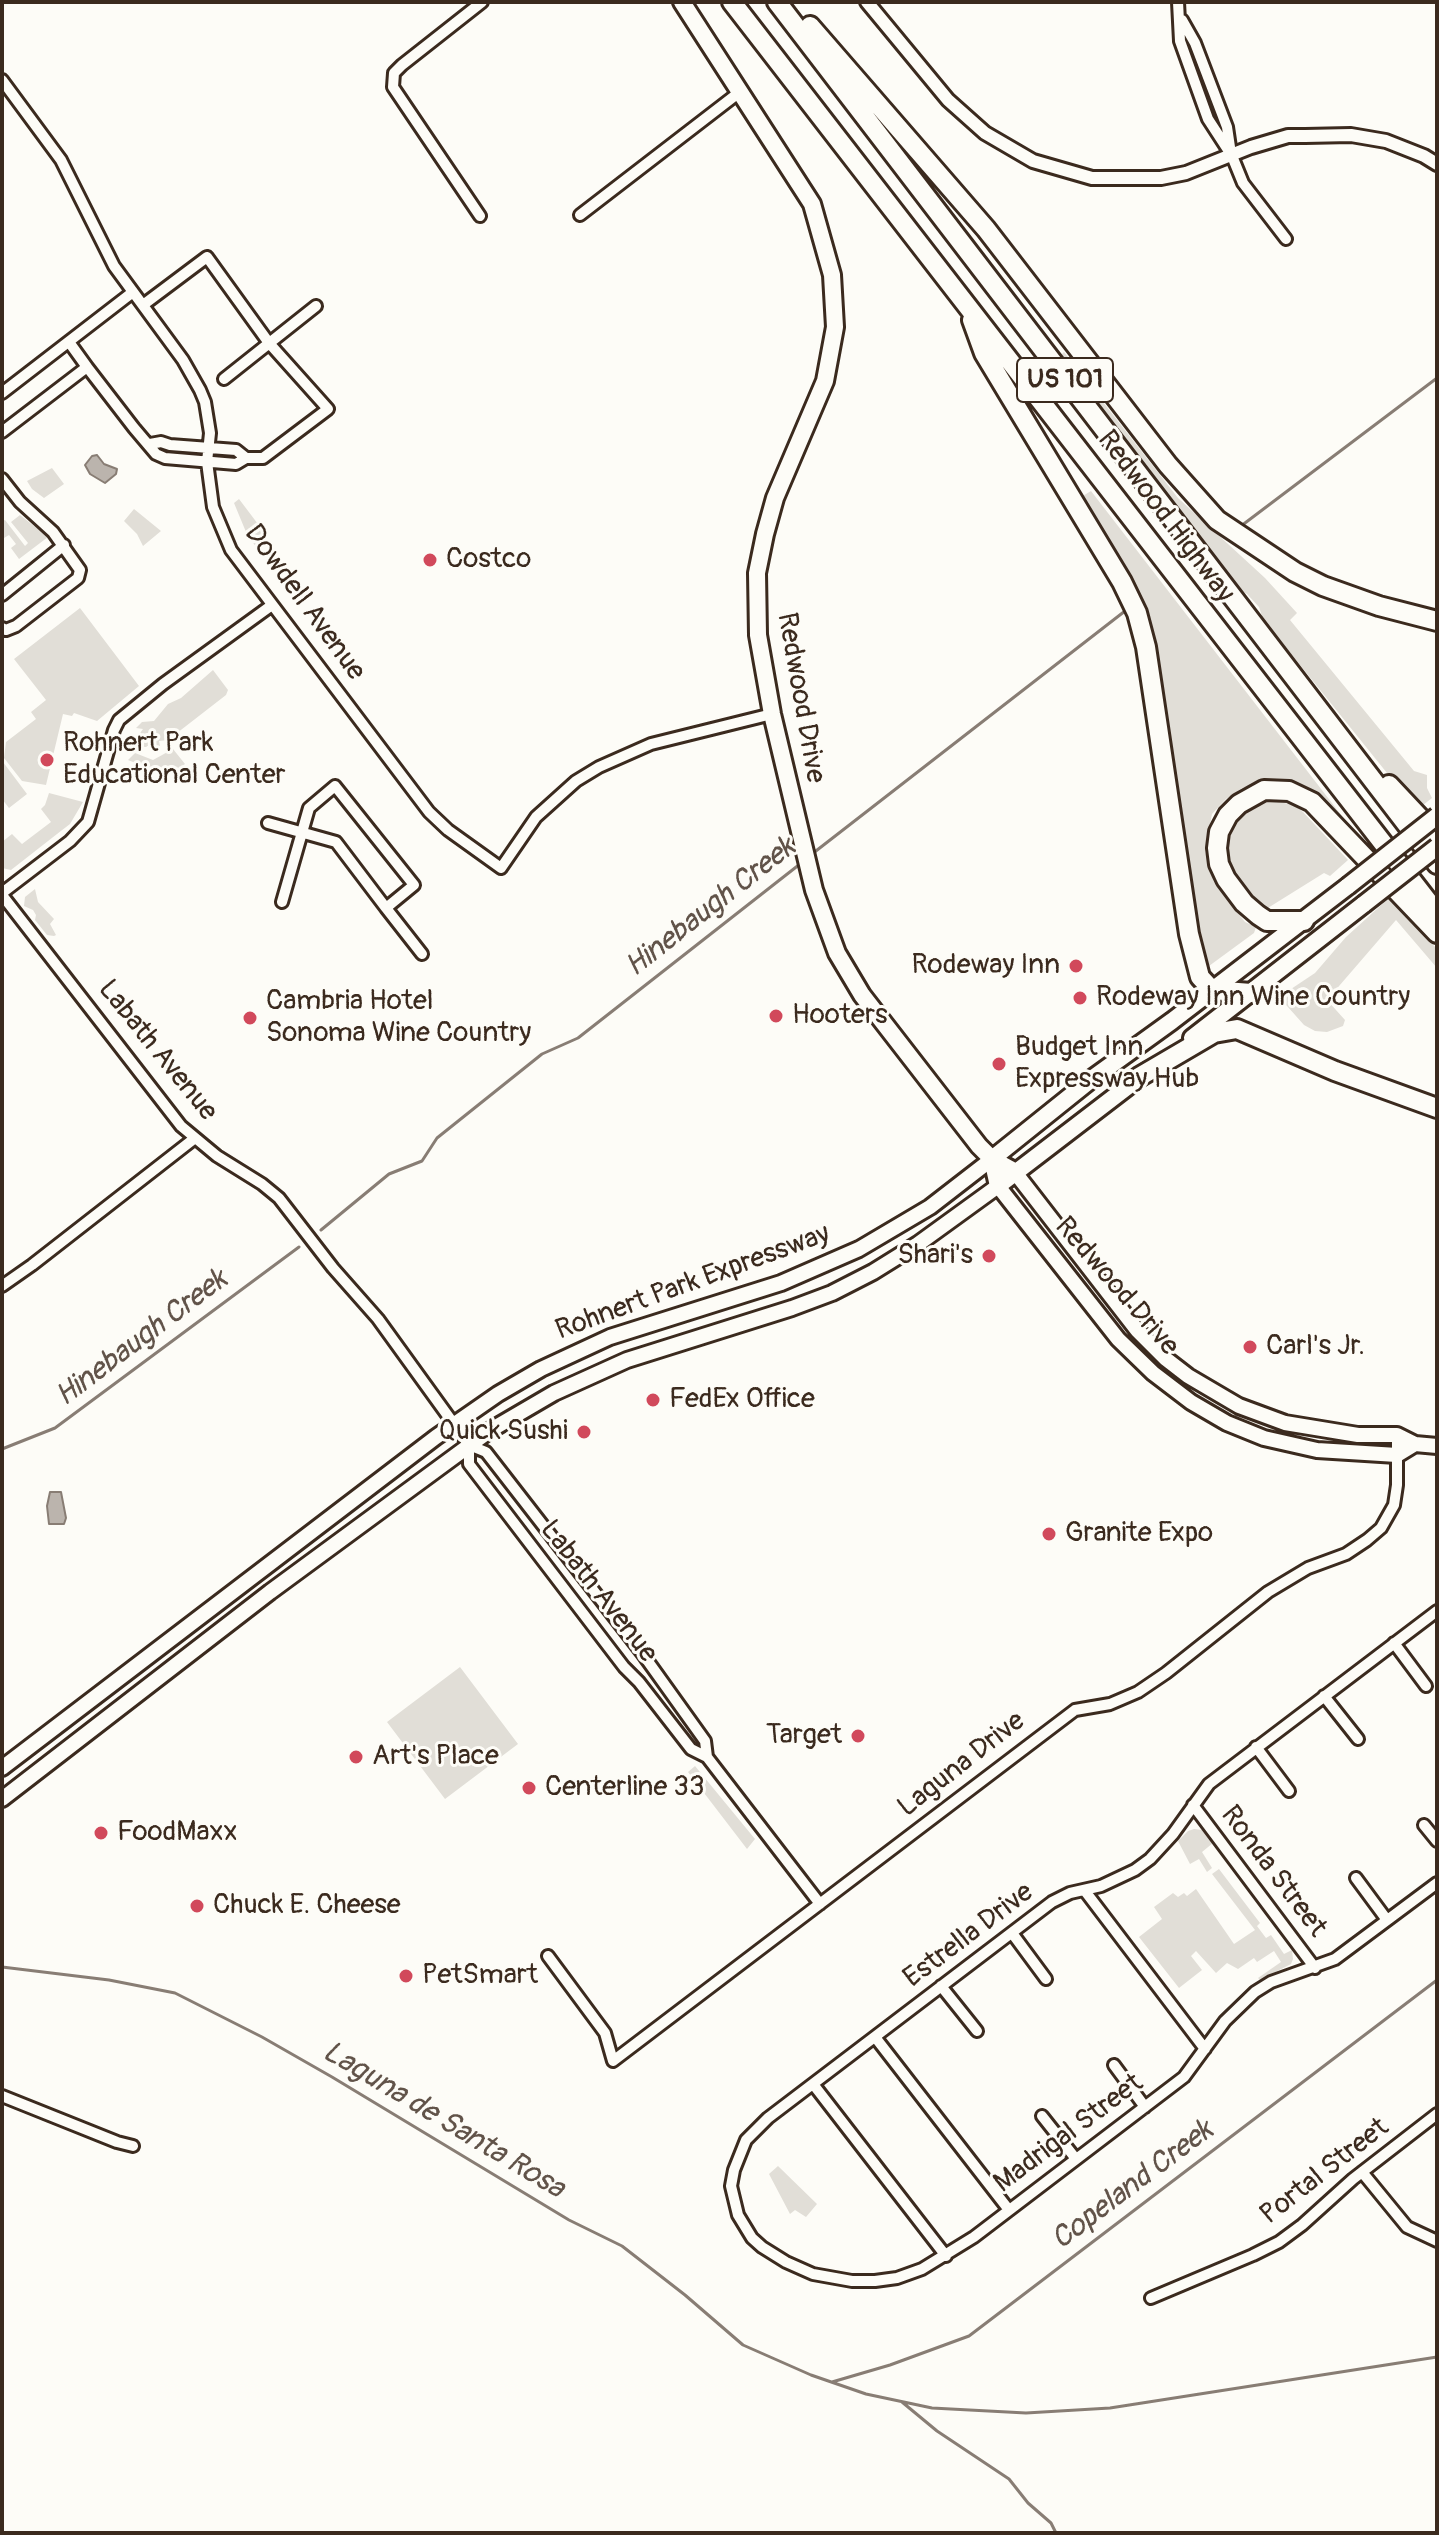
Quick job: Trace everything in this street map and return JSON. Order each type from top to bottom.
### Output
[{"type":"highway","name":"Redwood Highway","points":[[732,2],[1437,913]]},
{"type":"highway","name":"Redwood Highway","points":[[777,2],[1437,864]]},
{"type":"highway","points":[[789,2],[986,229],[1168,465],[1217,520],[1276,560],[1323,586],[1379,606],[1437,621]]},
{"type":"highway","points":[[965,302],[984,353],[1114,569],[1137,613],[1146,647],[1189,934],[1200,977],[1212,990],[1251,993]]},
{"type":"highway","points":[[1312,701],[1437,836]]},
{"type":"highway","points":[[1304,921],[1267,921],[1258,915],[1244,903],[1219,864],[1219,832],[1228,815],[1239,804],[1264,790],[1289,791],[1312,802],[1437,933]]},
{"type":"highway","points":[[1139,1077],[1214,1033],[1237,1029],[1335,1071],[1437,1108]]},
{"type":"main road","name":"Redwood Drive","points":[[682,2],[812,204],[821,228],[834,295],[835,327],[825,381],[775,498],[757,573],[758,635],[772,714],[821,915],[843,965],[912,1060],[992,1159],[1014,1171],[1137,1330],[1166,1359],[1239,1406],[1285,1423],[1358,1435],[1397,1435],[1415,1444],[1437,1446]]},
{"type":"main road","name":"Rohnert Park Expressway","points":[[2,1768],[454,1424],[541,1369],[666,1318],[781,1283],[859,1249],[930,1207],[1093,1078],[1304,921],[1437,816]]},
{"type":"main road","name":"Rohnert Park Expressway","points":[[2,1799],[102,1720],[469,1445],[523,1410],[589,1375],[627,1360],[805,1303],[873,1272],[918,1244],[1251,993],[1437,847]]},
{"type":"main road","name":"Redwood Drive","points":[[992,1159],[998,1186],[1126,1348],[1191,1402],[1227,1423],[1264,1438],[1317,1450],[1397,1455]]},
{"type":"main road","points":[[727,1301],[734,1325]]},
{"type":"main road","points":[[1397,1455],[1415,1444]]},
{"type":"main road","points":[[90,1701],[102,1720]]},
{"type":"street","points":[[480,216],[393,87],[394,73],[402,65],[482,2]]},
{"type":"street","points":[[867,2],[948,100],[985,133],[1033,161],[1092,178],[1161,178],[1186,173],[1288,136],[1351,135],[1386,141],[1437,164]]},
{"type":"street","points":[[1178,2],[1180,17],[1195,43],[1227,127],[1232,156],[1243,183],[1286,239]]},
{"type":"street","name":"Dowdell Avenue","points":[[2,80],[61,160],[105,250],[183,360],[200,390],[208,417],[207,462],[213,507],[223,536],[429,812],[448,830],[501,868],[536,817],[576,781],[599,767],[651,744],[772,714]]},
{"type":"street","points":[[580,215],[741,91]]},
{"type":"street","points":[[69,342],[134,428],[156,454],[165,458],[236,464],[246,458],[263,458],[328,409],[269,343],[207,257],[143,305]]},
{"type":"street","points":[[2,393],[133,292]]},
{"type":"street","points":[[224,379],[316,306]]},
{"type":"street","points":[[2,432],[87,367]]},
{"type":"street","points":[[150,444],[161,442],[236,450],[246,458]]},
{"type":"street","points":[[2,479],[20,502],[64,545],[79,566],[78,578],[16,626],[6,630],[2,628]]},
{"type":"street","points":[[2,595],[64,545]]},
{"type":"street","points":[[2,894],[70,841],[88,822],[119,720],[272,605]]},
{"type":"street","points":[[282,902],[309,808],[335,786],[414,885],[386,908]]},
{"type":"street","points":[[268,823],[336,842],[422,954]]},
{"type":"street","name":"Labath Avenue","points":[[2,894],[181,1126],[217,1156],[279,1198],[388,1332],[469,1445],[486,1452],[641,1652],[705,1741],[707,1757]]},
{"type":"street","points":[[2,1286],[195,1138]]},
{"type":"street","name":"Laguna Drive","points":[[548,1956],[605,2033],[613,2061],[1075,1710],[1110,1704],[1138,1692],[1268,1592],[1308,1568],[1346,1554],[1367,1540],[1381,1528],[1394,1505],[1397,1435]]},
{"type":"street","name":"Labath Avenue","points":[[469,1445],[469,1464],[499,1504],[691,1749],[707,1757],[820,1904]]},
{"type":"street","name":"Estrella Drive","points":[[733,2174],[746,2140],[754,2130],[1061,1897],[1085,1891],[1135,1870],[1150,1859],[1173,1834],[1209,1784],[1437,1611]]},
{"type":"street","points":[[1394,1643],[1426,1686]]},
{"type":"street","points":[[1324,1696],[1358,1739]]},
{"type":"street","points":[[1256,1747],[1289,1791]]},
{"type":"street","name":"Ronda Street","points":[[1193,1805],[1315,1968]]},
{"type":"street","points":[[1424,1825],[1437,1841]]},
{"type":"street","points":[[1356,1878],[1387,1920]]},
{"type":"street","name":"Madrigal Street","points":[[733,2174],[733,2201],[738,2215],[752,2238],[786,2262],[813,2274],[852,2281],[897,2278],[922,2269],[946,2256],[1009,2210],[1184,2077],[1232,2013],[1255,1992],[1279,1979],[1335,1959],[1437,1883]]},
{"type":"street","points":[[1085,1891],[1205,2049]]},
{"type":"street","points":[[1012,1933],[1046,1979]]},
{"type":"street","points":[[941,1986],[977,2031]]},
{"type":"street","points":[[875,2037],[1009,2210]]},
{"type":"street","points":[[1114,2065],[1145,2107]]},
{"type":"street","points":[[813,2084],[946,2256]]},
{"type":"street","points":[[2,2096],[133,2146]]},
{"type":"street","name":"Portal Street","points":[[1151,2298],[1279,2242],[1437,2114]]},
{"type":"street","points":[[1042,2116],[1076,2159]]},
{"type":"street","points":[[1362,2172],[1407,2227],[1437,2241]]},
{"type":"shaded area","points":[[1064,352],[1178,498],[1265,578],[1297,613],[1290,620],[1414,771],[1427,775],[1427,788],[1432,798],[1418,809],[1387,773],[1263,619],[1259,607],[1247,594],[1237,589],[1057,359]]},
{"type":"shaded area","points":[[97,455],[104,464],[117,469],[116,474],[105,483],[90,474],[85,465],[92,456]]},
{"type":"shaded area","points":[[52,468],[64,484],[44,498],[27,481]]},
{"type":"shaded area","points":[[1091,491],[1352,829],[1349,831],[1273,782],[1260,782],[1242,788],[1226,799],[1212,814],[1205,851],[1214,882],[1245,922],[1256,927],[1254,933],[1209,966],[1203,955],[1146,606],[1081,497]]},
{"type":"shaded area","points":[[239,499],[267,536],[256,547],[234,503]]},
{"type":"shaded area","points":[[134,509],[161,531],[143,546],[137,534],[124,521]]},
{"type":"shaded area","points":[[20,515],[48,537],[19,559],[11,548],[16,544],[9,535],[2,536],[2,521],[5,520],[25,546],[28,543],[11,522]]},
{"type":"shaded area","points":[[80,608],[139,686],[97,721],[74,713],[72,716],[63,714],[46,785],[22,781],[4,758],[6,742],[36,719],[31,712],[46,700],[14,659]]},
{"type":"shaded area","points":[[213,670],[228,690],[226,695],[168,740],[159,741],[160,746],[154,746],[153,742],[146,747],[135,746],[135,740],[143,729],[136,728],[142,722],[154,721],[168,704],[181,698]]},
{"type":"shaded area","points":[[173,749],[185,764],[179,768],[169,766],[162,774],[128,760],[135,753],[153,760]]},
{"type":"shaded area","points":[[3,762],[27,794],[9,808],[2,799]]},
{"type":"shaded area","points":[[49,793],[83,802],[70,824],[11,870],[2,868],[2,842],[12,834],[22,844],[51,822],[41,809]]},
{"type":"shaded area","points":[[1262,801],[1294,805],[1348,860],[1330,876],[1324,873],[1263,911],[1233,878],[1223,849],[1229,828]]},
{"type":"shaded area","points":[[35,889],[38,902],[54,919],[50,924],[54,936],[47,935],[35,920],[33,910],[24,906],[25,897]]},
{"type":"shaded area","points":[[1389,898],[1437,949],[1437,968],[1396,920],[1327,1000],[1345,1020],[1343,1026],[1327,1032],[1315,1031],[1304,1025],[1279,997],[1315,973],[1346,937]]},
{"type":"shaded area","points":[[50,1492],[61,1492],[66,1518],[64,1524],[49,1524],[47,1506]]},
{"type":"shaded area","points":[[460,1667],[518,1744],[445,1799],[387,1722]]},
{"type":"shaded area","points":[[695,1766],[755,1839],[747,1849],[688,1772]]},
{"type":"shaded area","points":[[1194,1829],[1202,1830],[1213,1843],[1202,1852],[1212,1868],[1207,1872],[1199,1859],[1190,1864],[1178,1841]]},
{"type":"shaded area","points":[[1219,1869],[1260,1923],[1257,1926],[1266,1938],[1271,1935],[1284,1954],[1292,1950],[1293,1959],[1291,1964],[1260,1980],[1258,1978],[1281,1962],[1274,1951],[1257,1962],[1254,1958],[1238,1969],[1227,1963],[1216,1973],[1196,1951],[1191,1956],[1202,1970],[1179,1988],[1139,1937],[1162,1919],[1154,1907],[1173,1893],[1178,1897],[1184,1893],[1187,1896],[1196,1889],[1234,1944],[1255,1930],[1212,1874]]},
{"type":"shaded area","points":[[778,2166],[817,2204],[806,2217],[795,2210],[790,2214],[769,2174]]},
{"type":"waterway","points":[[1241,526],[1437,378]]},
{"type":"waterway","name":"Hinebaugh Creek","points":[[812,854],[1125,611]]},
{"type":"waterway","name":"Hinebaugh Creek","points":[[321,1230],[389,1174],[422,1161],[437,1138],[542,1054],[578,1038],[800,864]]},
{"type":"waterway","name":"Hinebaugh Creek","points":[[2,1449],[55,1428],[299,1247]]},
{"type":"waterway","name":"Laguna de Santa Rosa","points":[[2,1967],[109,1980],[175,1993],[262,2037],[569,2220],[622,2246],[743,2345],[811,2375],[866,2394],[932,2408],[1026,2413],[1110,2408],[1437,2357]]},
{"type":"waterway","name":"Copeland Creek","points":[[832,2382],[969,2336],[1437,1980]]},
{"type":"waterway","points":[[902,2402],[937,2431],[1009,2479],[1028,2503],[1051,2523],[1056,2533]]},
{"type":"place","name":"Costco","points":[[430,560]]},
{"type":"place","name":"Rohnert Park Educational Center","points":[[47,760]]},
{"type":"place","name":"Rodeway Inn","points":[[1076,966]]},
{"type":"place","name":"Rodeway Inn Wine Country","points":[[1080,998]]},
{"type":"place","name":"Hooters","points":[[776,1016]]},
{"type":"place","name":"Cambria Hotel Sonoma Wine Country","points":[[250,1018]]},
{"type":"place","name":"Budget Inn Expressway Hub","points":[[999,1064]]},
{"type":"place","name":"Shari's","points":[[989,1256]]},
{"type":"place","name":"Carl's Jr.","points":[[1250,1347]]},
{"type":"place","name":"FedEx Office","points":[[653,1400]]},
{"type":"place","name":"Quick Sushi","points":[[584,1432]]},
{"type":"place","name":"Granite Expo","points":[[1049,1534]]},
{"type":"place","name":"Target","points":[[858,1736]]},
{"type":"place","name":"Art's Place","points":[[356,1757]]},
{"type":"place","name":"Centerline 33","points":[[529,1788]]},
{"type":"place","name":"FoodMaxx","points":[[101,1833]]},
{"type":"place","name":"Chuck E. Cheese","points":[[197,1906]]},
{"type":"place","name":"PetSmart","points":[[406,1976]]}]
